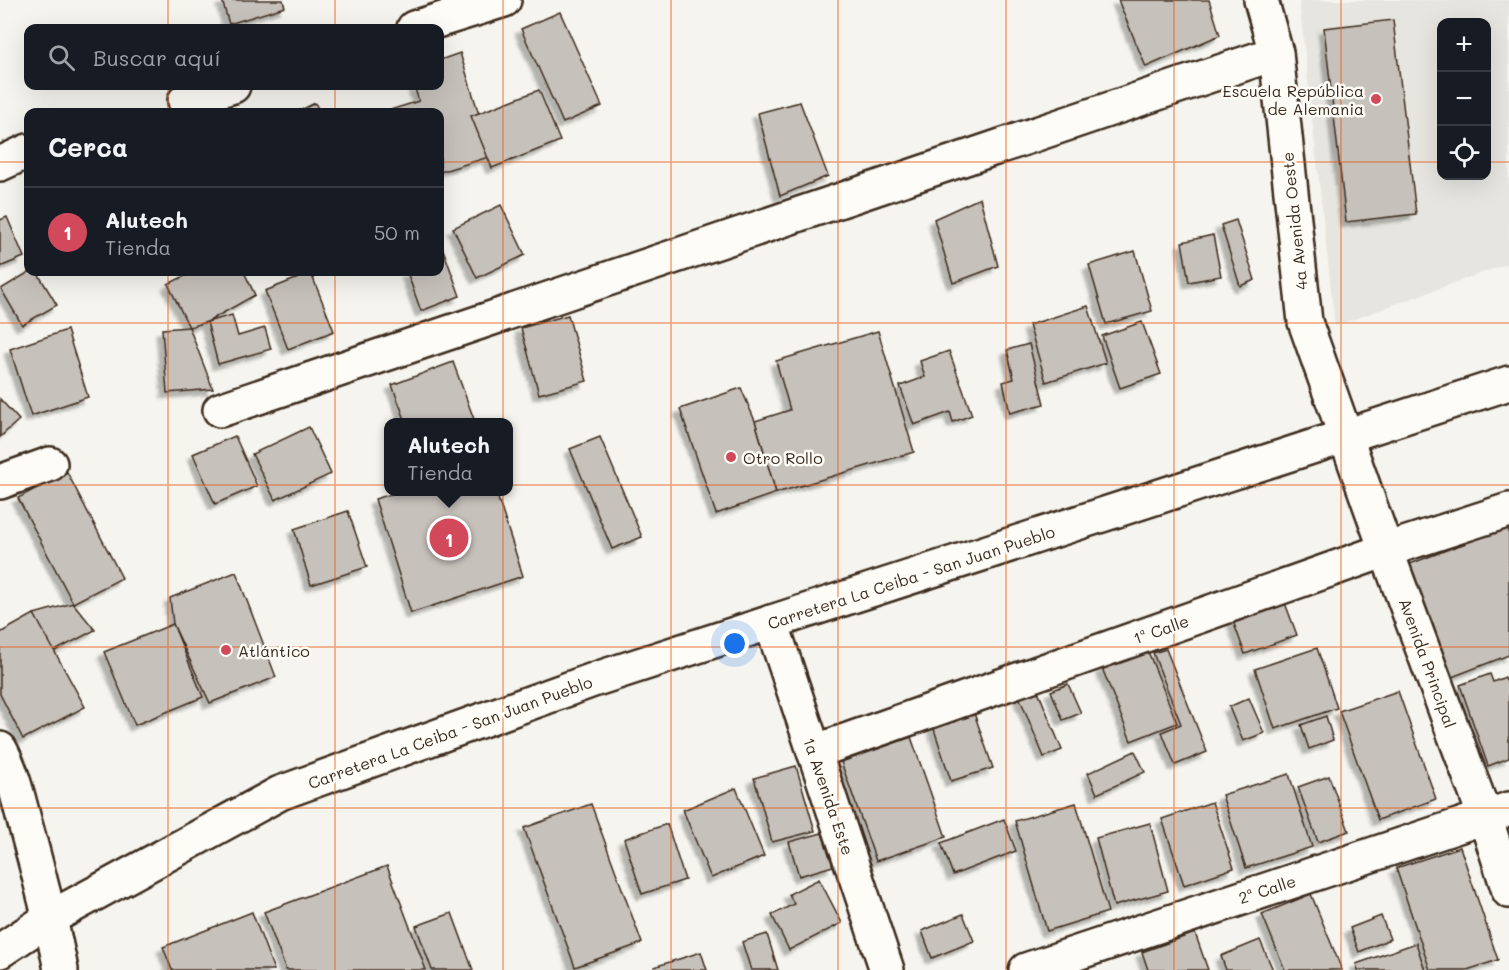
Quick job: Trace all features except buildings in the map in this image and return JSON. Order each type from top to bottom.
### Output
[{"type":"street","points":[[427,24],[504,0]]},
{"type":"street","name":"4a Avenida Oeste","points":[[1261,0],[1276,53],[1305,322],[1346,436]]},
{"type":"street","points":[[220,410],[1276,53]]},
{"type":"street","points":[[185,101],[220,90]]},
{"type":"street","points":[[0,165],[24,153]]},
{"type":"street","name":"Carretera La Ceiba - San Juan Pueblo","points":[[0,951],[50,918],[280,793],[596,679],[1509,383]]},
{"type":"street","name":"Avenida Principal","points":[[1346,436],[1386,550],[1497,813],[1509,891]]},
{"type":"street","points":[[0,482],[50,464]]},
{"type":"street","name":"1ª Calle","points":[[814,752],[1386,550],[1509,510]]},
{"type":"street","name":"1a Avenida Este","points":[[771,622],[887,970]]},
{"type":"street","points":[[0,749],[5,758],[10,816],[50,918],[61,970]]},
{"type":"street","name":"2ª Calle","points":[[1026,970],[1497,813]]},
{"type":"shaded area","name":"Escuela República de Alemania","points":[[1299,0],[1509,0],[1509,263],[1335,326]]},
{"type":"place","name":"Escuela República de Alemania","points":[[1376,99]]},
{"type":"place","name":"Otro Rollo","points":[[731,457]]},
{"type":"place","name":"Alutech","points":[[449,538]]},
{"type":"place","name":"Atlántico","points":[[226,650]]}]
